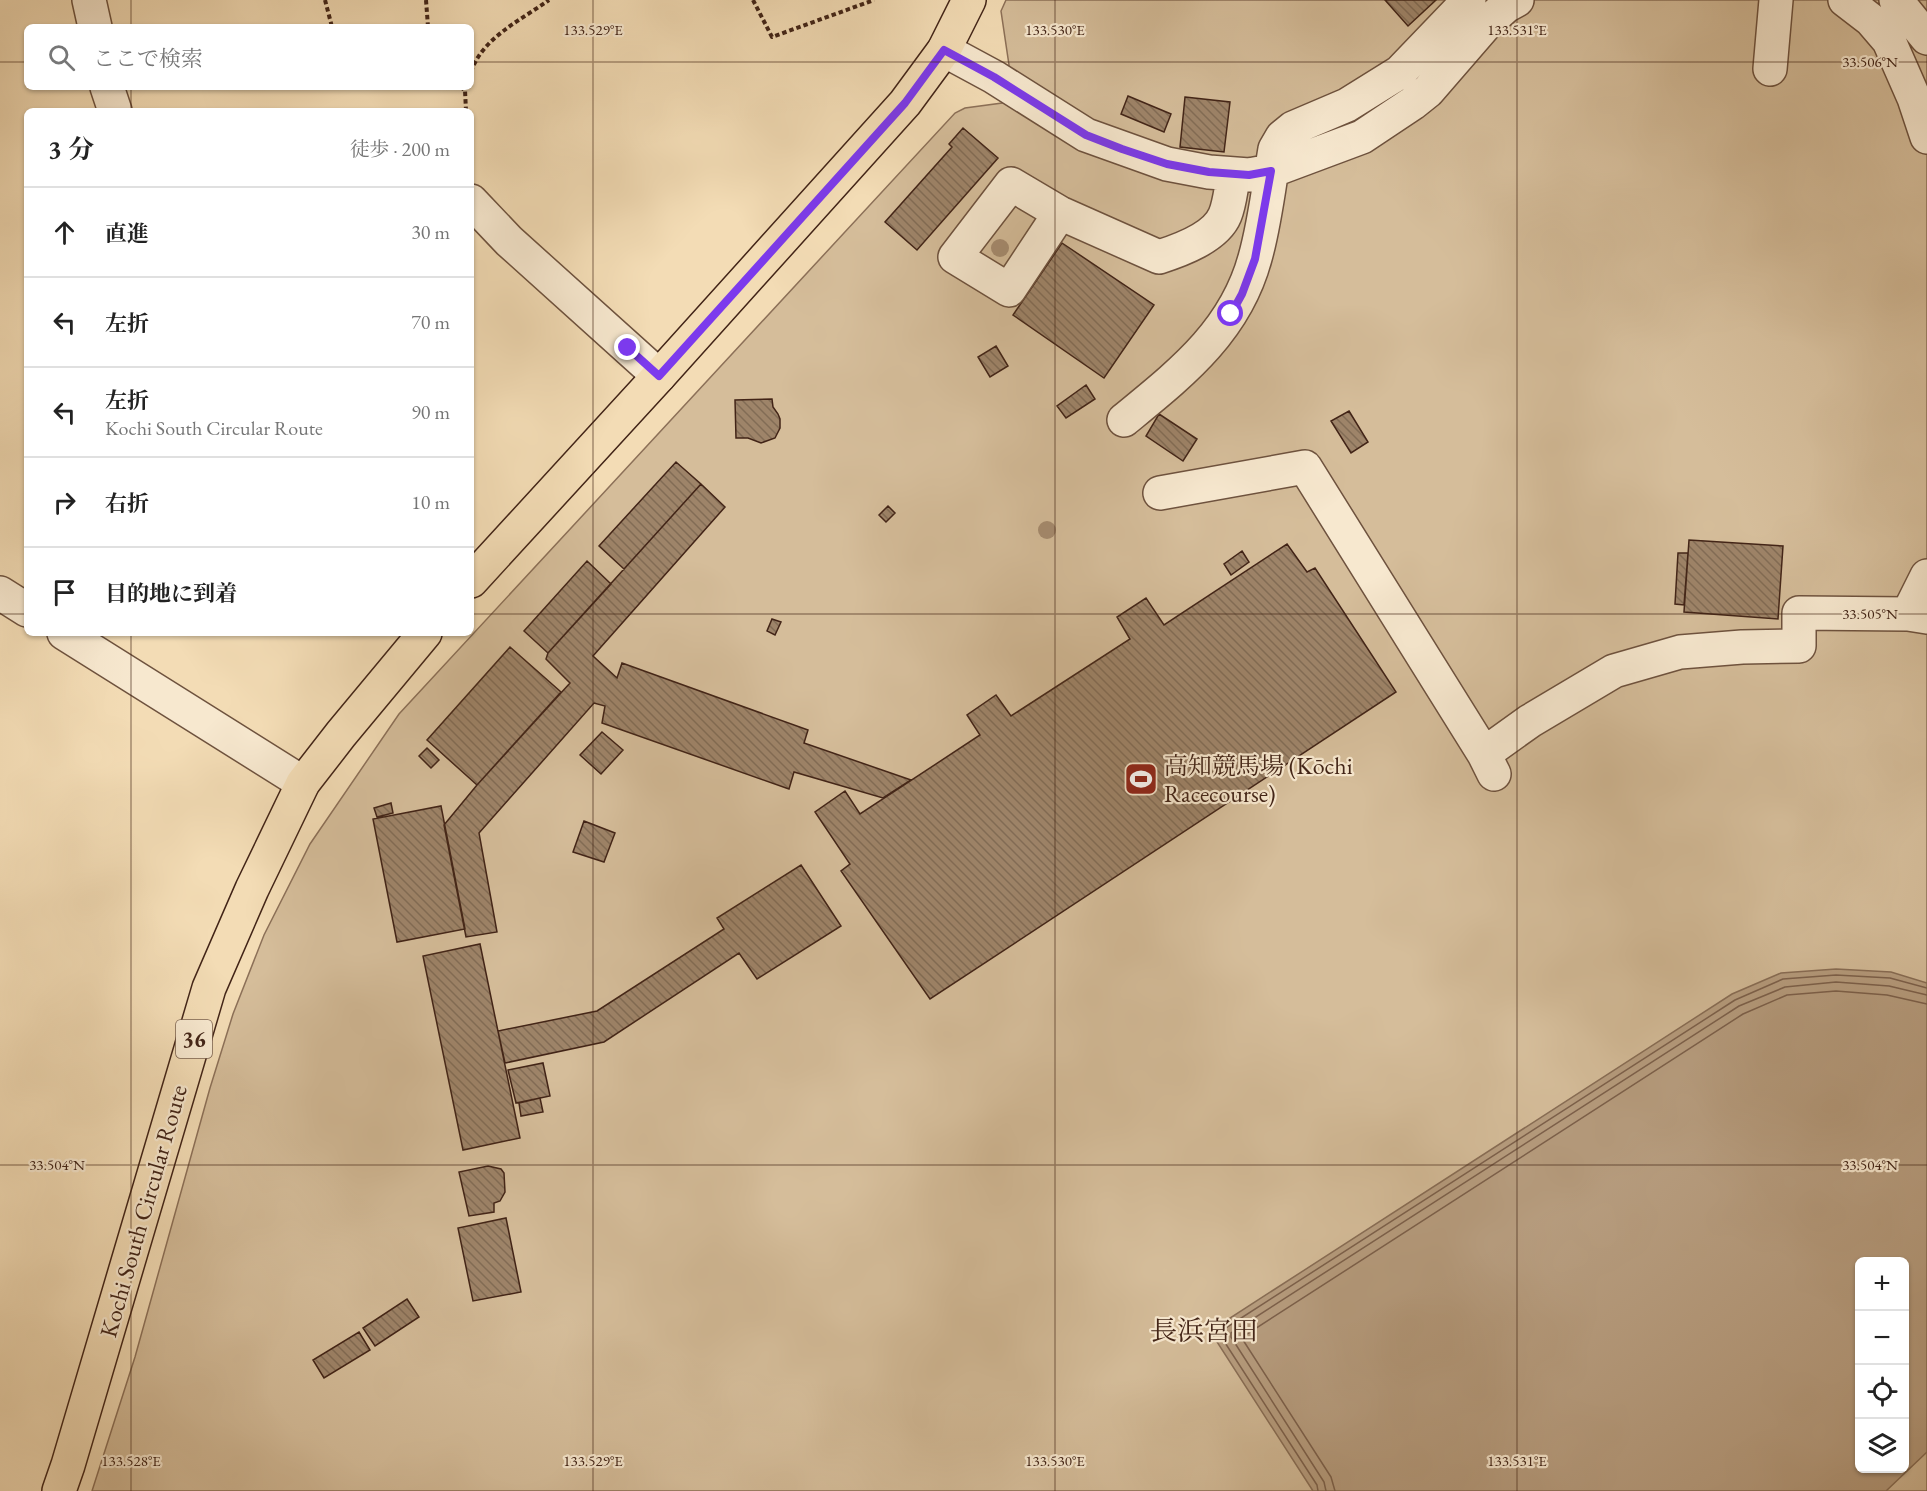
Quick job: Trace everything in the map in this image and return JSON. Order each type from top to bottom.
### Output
[{"type":"main road","points":[[474,578],[905,103],[944,50],[969,0]]},
{"type":"main road","name":"Kochi South Circular Route","points":[[59,1491],[72,1454],[209,988],[303,783],[423,636]]},
{"type":"street","points":[[89,0],[93,24]]},
{"type":"street","points":[[1124,420],[1178,376],[1217,336],[1231,314],[1242,294],[1255,259],[1275,149],[1282,137],[1293,128],[1347,105],[1400,72],[1469,0]]},
{"type":"street","points":[[944,50],[994,77],[1086,135],[1167,164],[1209,172],[1249,175],[1271,171],[1362,137],[1428,91],[1486,24],[1506,6],[1517,0]]},
{"type":"street","points":[[1770,69],[1776,0]]},
{"type":"street","points":[[1845,0],[1885,7],[1927,38]]},
{"type":"street","points":[[1885,7],[1889,41],[1914,98],[1927,137]]},
{"type":"street","points":[[107,90],[114,108]]},
{"type":"street","points":[[1060,213],[1160,257],[1180,250],[1209,234],[1225,216],[1234,174]]},
{"type":"street","points":[[474,204],[509,242],[659,376]]},
{"type":"street","points":[[1160,494],[1305,467],[1489,764],[1530,721],[1614,670],[1680,652],[1742,647],[1799,646],[1799,613],[1918,615],[1927,576]]},
{"type":"street","points":[[0,592],[24,608]]},
{"type":"street","points":[[69,636],[303,783]]},
{"type":"path","points":[[324,0],[331,24]]},
{"type":"path","points":[[426,0],[428,24]]},
{"type":"path","points":[[474,64],[485,47],[549,0]]},
{"type":"path","points":[[753,0],[772,37],[874,0]]},
{"type":"path","points":[[466,90],[466,108]]},
{"type":"shaded area","name":"高知競馬場 (Kōchi Racecourse)","points":[[1006,0],[1927,0],[1927,1491],[92,1491],[135,1357],[233,1014],[264,935],[310,844],[399,714],[471,636],[474,636],[474,633],[955,113],[965,108],[1002,103],[1009,65],[1001,11]]},
{"type":"water","points":[[1836,969],[1891,972],[1927,983],[1927,1452],[1909,1469],[1909,1257],[1855,1257],[1855,1473],[1905,1473],[1886,1491],[1313,1491],[1210,1331],[1732,994],[1781,973]]},
{"type":"building","points":[[1385,0],[1436,0],[1408,26]]},
{"type":"building","points":[[1128,96],[1171,114],[1164,132],[1121,114]]},
{"type":"building","points":[[1185,97],[1230,102],[1224,152],[1180,147]]},
{"type":"building","points":[[963,128],[998,158],[917,250],[885,222],[952,147],[949,144]]},
{"type":"building","points":[[1062,243],[1154,305],[1104,378],[1013,315]]},
{"type":"building","points":[[996,346],[1008,366],[990,377],[978,357]]},
{"type":"building","points":[[1086,385],[1095,399],[1066,418],[1057,406]]},
{"type":"building","points":[[772,399],[773,407],[780,419],[780,428],[775,438],[761,443],[748,438],[736,438],[735,400]]},
{"type":"building","points":[[1349,411],[1368,442],[1351,453],[1331,421]]},
{"type":"building","points":[[1159,414],[1197,439],[1183,461],[1146,436]]},
{"type":"building","points":[[676,462],[701,484],[624,569],[599,546]]},
{"type":"building","points":[[701,484],[725,507],[593,656],[617,678],[622,663],[808,730],[804,743],[911,780],[883,798],[794,772],[789,789],[602,723],[605,706],[594,703],[479,833],[497,932],[466,937],[444,825],[477,785],[570,683],[546,659],[548,653]]},
{"type":"building","points":[[888,506],[895,513],[886,522],[879,515]]},
{"type":"building","points":[[1689,540],[1783,546],[1778,619],[1684,612]]},
{"type":"building","points":[[1287,544],[1307,572],[1315,568],[1396,692],[930,999],[841,871],[850,864],[815,812],[845,791],[860,814],[980,735],[967,715],[996,695],[1011,716],[1130,639],[1117,617],[1146,598],[1164,625]]},
{"type":"building","points":[[1242,551],[1249,562],[1231,575],[1224,564]]},
{"type":"building","points":[[1678,553],[1688,553],[1684,605],[1675,604]]},
{"type":"building","points":[[587,561],[611,584],[548,653],[524,631]]},
{"type":"building","points":[[772,619],[781,622],[775,635],[767,631]]},
{"type":"building","points":[[510,647],[561,692],[477,785],[427,740]]},
{"type":"building","points":[[602,732],[623,750],[601,774],[580,755]]},
{"type":"building","points":[[427,748],[439,760],[431,768],[419,756]]},
{"type":"building","points":[[391,803],[393,813],[377,817],[374,808]]},
{"type":"building","points":[[441,806],[465,929],[397,942],[373,819]]},
{"type":"building","points":[[584,821],[615,833],[604,862],[573,852]]},
{"type":"building","points":[[801,865],[841,926],[757,979],[739,953],[604,1042],[505,1063],[498,1031],[597,1011],[724,929],[717,918]]},
{"type":"building","points":[[480,944],[520,1138],[463,1150],[423,956]]},
{"type":"building","points":[[543,1063],[550,1096],[516,1103],[508,1070]]},
{"type":"building","points":[[540,1098],[543,1112],[521,1116],[519,1103]]},
{"type":"building","points":[[488,1166],[501,1169],[504,1173],[505,1192],[500,1201],[494,1203],[494,1212],[469,1216],[459,1172]]},
{"type":"building","points":[[506,1218],[521,1292],[473,1301],[458,1228]]},
{"type":"building","points":[[407,1299],[419,1317],[375,1346],[363,1328]]},
{"type":"building","points":[[359,1332],[370,1350],[324,1378],[313,1360]]},
{"type":"place","name":"高知競馬場 (Kōchi Racecourse)","points":[[1141,779]]},
{"type":"district","name":"長浜宮田","points":[[1204,1330]]},
{"type":"route","points":[[628,348],[659,376],[905,103],[944,50],[994,77],[1086,135],[1122,149],[1167,164],[1209,172],[1249,175],[1271,171],[1255,259],[1242,294],[1231,314]]}]
